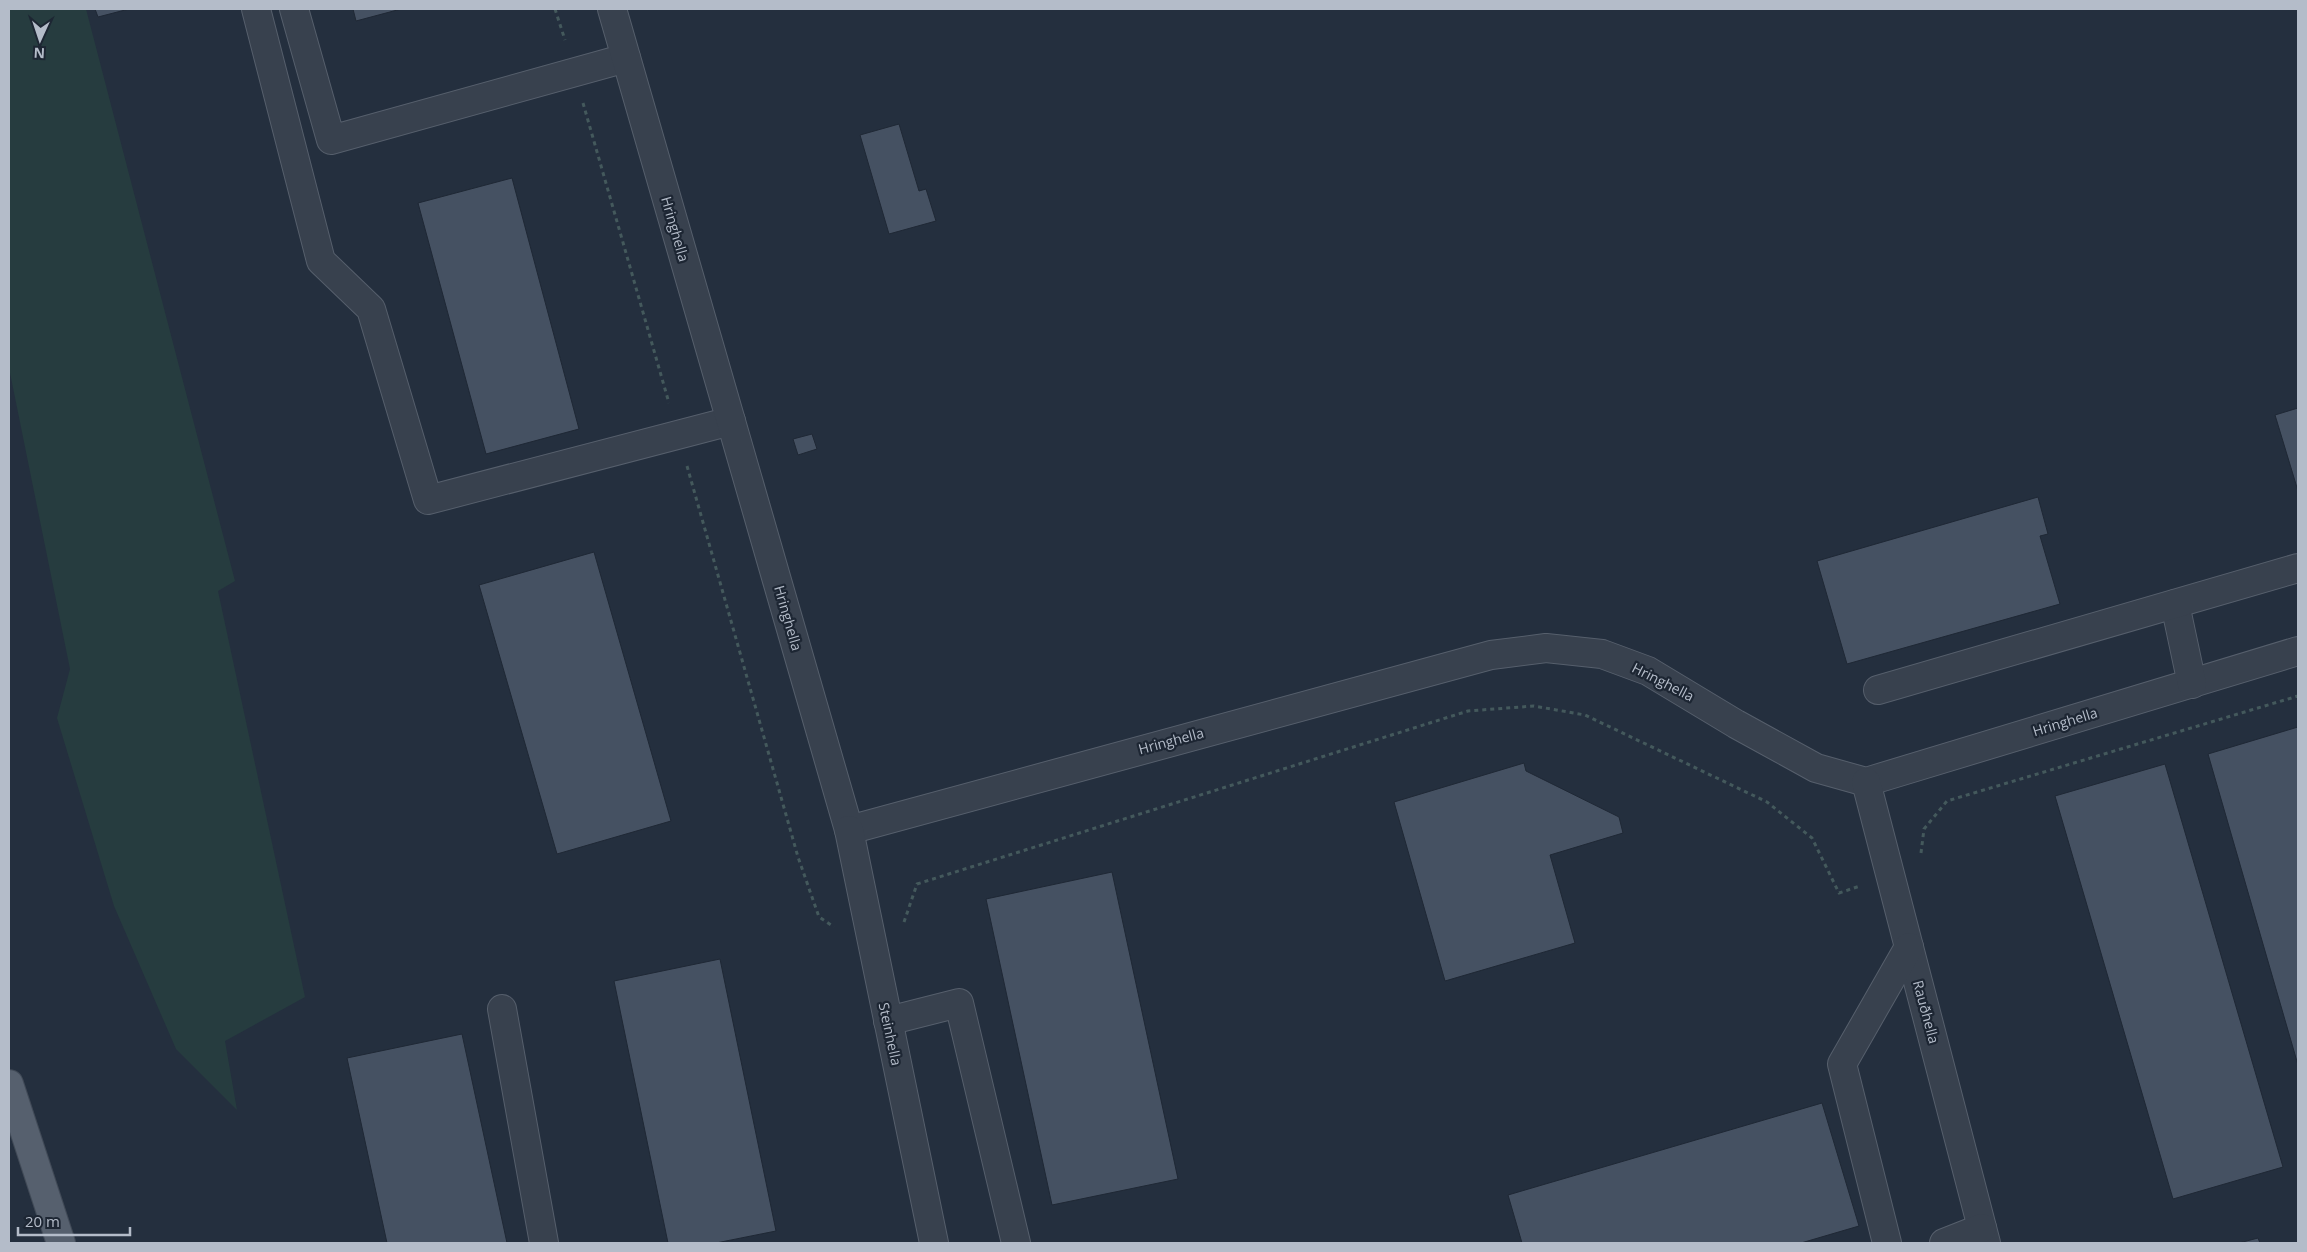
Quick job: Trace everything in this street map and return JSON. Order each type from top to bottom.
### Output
[{"type":"main road","points":[[9,1084],[61,1243]]},
{"type":"street","points":[[256,9],[322,261],[370,309],[428,500],[731,421]]},
{"type":"street","points":[[294,9],[331,140],[626,58]]},
{"type":"street","name":"Hringhella","points":[[612,9],[849,830],[1481,657],[1546,648],[1602,654],[1648,671],[1736,724],[1816,768],[1866,782],[2298,652]]},
{"type":"street","points":[[1878,690],[2298,568]]},
{"type":"street","points":[[2175,604],[2192,684]]},
{"type":"street","name":"Rauðhella","points":[[1866,782],[1984,1236]]},
{"type":"street","name":"Steinhella","points":[[849,830],[888,1020],[927,1242]]},
{"type":"street","points":[[1887,1243],[1842,1064],[1909,947]]},
{"type":"street","points":[[888,1020],[959,1004],[1016,1243]]},
{"type":"street","points":[[502,1009],[544,1243]]},
{"type":"street","points":[[1944,1243],[1984,1236]]},
{"type":"path","points":[[798,857],[818,918],[842,932],[870,933],[902,925],[916,884],[1468,711],[1534,706],[1585,715],[1767,802],[1812,838],[1839,893],[1890,876],[1919,863],[1924,829],[1948,801],[2298,696]]},
{"type":"green space","points":[[9,9],[86,9],[235,581],[218,591],[305,997],[225,1041],[237,1110],[176,1049],[114,906],[57,718],[70,669],[9,368]]},
{"type":"building","points":[[95,9],[129,9],[98,17]]},
{"type":"building","points":[[353,9],[401,9],[356,21]]},
{"type":"building","points":[[899,124],[919,191],[926,189],[936,221],[889,234],[860,135]]},
{"type":"building","points":[[512,178],[579,429],[486,454],[418,203]]},
{"type":"building","points":[[2298,408],[2298,491],[2275,415]]},
{"type":"building","points":[[812,434],[817,449],[798,455],[793,439]]},
{"type":"building","points":[[2038,497],[2048,534],[2040,536],[2060,604],[1847,664],[1817,561]]},
{"type":"building","points":[[594,552],[671,821],[557,854],[479,585]]},
{"type":"building","points":[[2298,727],[2298,1065],[2208,754]]},
{"type":"building","points":[[1524,763],[1526,771],[1619,817],[1623,833],[1550,855],[1575,943],[1445,981],[1394,802]]},
{"type":"building","points":[[2165,764],[2283,1167],[2173,1199],[2055,796]]},
{"type":"building","points":[[1112,872],[1178,1179],[1052,1205],[986,899]]},
{"type":"building","points":[[720,959],[776,1231],[716,1243],[668,1243],[614,981]]},
{"type":"building","points":[[462,1034],[507,1243],[387,1243],[347,1058]]},
{"type":"building","points":[[1822,1103],[1859,1226],[1801,1243],[1522,1243],[1508,1195]]},
{"type":"building","points":[[2258,1238],[2260,1243],[2239,1243]]}]
